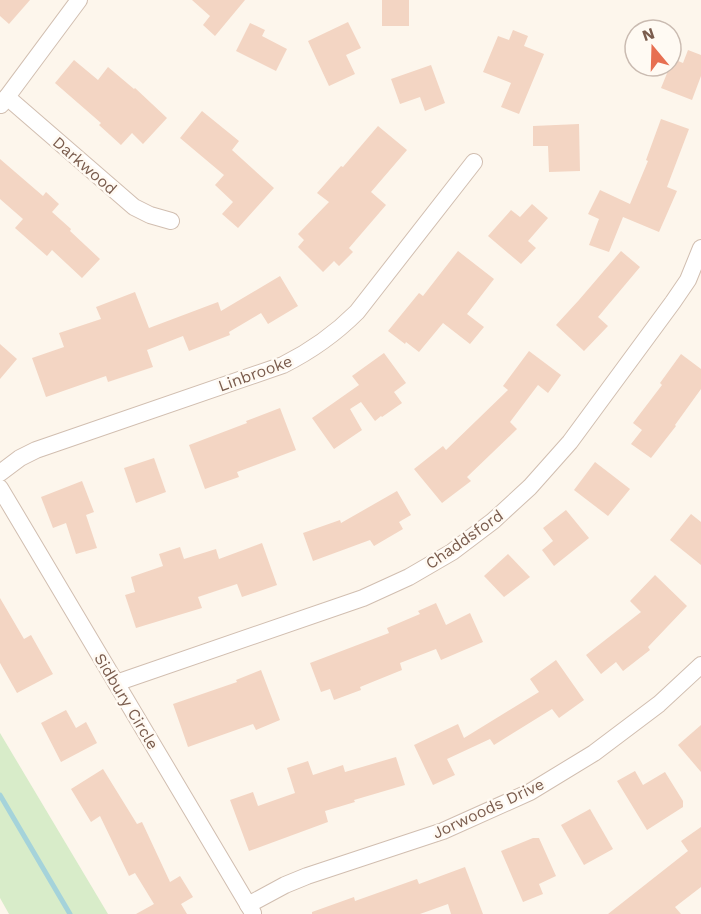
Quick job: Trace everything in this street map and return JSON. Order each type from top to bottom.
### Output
[{"type":"street","points":[[4,93],[79,0]]},
{"type":"street","name":"Darkwood","points":[[4,93],[134,207],[150,215],[171,221]]},
{"type":"street","name":"Linbrooke","points":[[0,473],[20,458],[36,450],[283,365],[323,343],[357,312],[474,162]]},
{"type":"street","name":"Chaddsford","points":[[116,683],[363,598],[409,577],[452,552],[485,527],[530,487],[570,442],[678,295],[688,280],[701,248]]},
{"type":"street","name":"Sidbury Circle","points":[[0,488],[251,909]]},
{"type":"street","name":"Jorwoods Drive","points":[[251,909],[285,885],[443,831],[530,792],[594,753],[659,704],[701,664]]},
{"type":"green space","points":[[0,733],[108,914],[9,914],[0,898]]},
{"type":"building","points":[[0,0],[30,0],[9,24],[0,16]]},
{"type":"building","points":[[192,0],[245,0],[215,36],[203,25],[210,16]]},
{"type":"building","points":[[382,0],[409,0],[409,26],[382,26]]},
{"type":"building","points":[[348,22],[361,48],[346,55],[355,74],[329,86],[308,41]]},
{"type":"building","points":[[250,23],[265,30],[262,36],[287,49],[276,71],[236,51]]},
{"type":"building","points":[[513,30],[528,36],[524,46],[544,54],[519,114],[501,107],[511,83],[483,72],[498,36],[509,40]]},
{"type":"building","points":[[688,50],[701,55],[701,76],[692,100],[661,88],[665,78],[683,78],[683,63]]},
{"type":"building","points":[[74,60],[98,80],[108,67],[167,118],[143,144],[132,133],[121,145],[99,125],[101,123],[55,83]]},
{"type":"building","points":[[431,65],[445,103],[425,111],[420,97],[400,104],[391,79]]},
{"type":"building","points":[[202,111],[239,141],[232,150],[274,188],[238,228],[222,214],[233,202],[215,185],[224,175],[180,138]]},
{"type":"building","points":[[661,119],[689,129],[667,187],[677,191],[659,232],[623,217],[609,252],[589,245],[599,219],[588,214],[600,190],[630,204],[648,161],[646,160]]},
{"type":"building","points":[[579,124],[580,171],[549,172],[548,146],[533,146],[533,126]]},
{"type":"building","points":[[378,126],[407,150],[371,192],[386,205],[349,248],[353,252],[339,266],[334,261],[323,272],[298,247],[304,240],[298,234],[329,202],[317,193]]},
{"type":"building","points":[[0,159],[43,196],[46,192],[59,204],[52,212],[100,259],[82,278],[52,250],[47,256],[15,228],[23,219],[0,199]]},
{"type":"building","points":[[532,204],[548,218],[528,241],[536,248],[521,264],[488,236],[511,210],[520,217]]},
{"type":"building","points":[[458,251],[494,279],[467,314],[484,327],[470,344],[443,323],[419,352],[388,331],[419,293],[423,296]]},
{"type":"building","points":[[621,251],[640,267],[598,317],[608,326],[584,351],[556,325]]},
{"type":"building","points":[[280,276],[298,306],[268,324],[261,313],[229,332],[230,335],[189,351],[183,336],[147,350],[153,367],[108,382],[106,376],[46,397],[32,358],[64,347],[59,333],[101,319],[96,307],[135,292],[149,328],[218,302],[221,311]]},
{"type":"building","points":[[0,344],[17,359],[0,379]]},
{"type":"building","points":[[529,351],[561,375],[548,393],[538,385],[510,422],[517,429],[467,477],[471,481],[442,503],[414,469],[443,446],[446,450],[508,390],[503,386]]},
{"type":"building","points":[[384,353],[406,383],[394,392],[402,403],[375,421],[361,402],[350,409],[362,430],[334,449],[312,418],[359,385],[352,376]]},
{"type":"building","points":[[681,354],[701,369],[701,389],[651,458],[631,444],[642,430],[633,423],[662,385],[660,383]]},
{"type":"building","points":[[280,408],[296,450],[237,472],[239,477],[205,489],[189,445]]},
{"type":"building","points":[[154,458],[166,492],[136,503],[124,468]]},
{"type":"building","points":[[595,462],[630,489],[608,516],[574,490]]},
{"type":"building","points":[[82,481],[94,512],[86,515],[97,548],[76,554],[66,523],[53,528],[41,497]]},
{"type":"building","points":[[397,491],[411,515],[399,522],[403,529],[374,546],[370,540],[313,561],[303,533],[340,520],[341,523]]},
{"type":"building","points":[[566,510],[589,538],[554,566],[542,550],[553,541],[543,528]]},
{"type":"building","points":[[691,514],[701,522],[701,565],[670,540]]},
{"type":"building","points":[[262,543],[277,585],[242,597],[237,584],[198,597],[202,608],[136,628],[125,595],[135,592],[131,577],[163,566],[159,554],[180,547],[184,559],[216,549],[219,559]]},
{"type":"building","points":[[508,554],[530,577],[504,597],[484,576]]},
{"type":"building","points":[[655,575],[687,606],[648,647],[650,650],[623,671],[616,662],[601,674],[586,655],[641,612],[630,601]]},
{"type":"building","points":[[0,598],[24,639],[31,635],[53,674],[17,693],[0,663]]},
{"type":"building","points":[[436,603],[446,625],[470,613],[483,642],[441,660],[436,649],[400,663],[402,670],[334,700],[330,689],[321,692],[310,663],[389,633],[387,628],[420,614],[418,611]]},
{"type":"building","points":[[556,660],[584,700],[559,718],[552,709],[494,745],[490,739],[447,759],[455,775],[433,785],[414,745],[458,724],[464,738],[539,692],[530,679]]},
{"type":"building","points":[[261,670],[280,720],[256,730],[253,724],[188,747],[173,704],[237,682],[236,680]]},
{"type":"building","points":[[66,710],[76,728],[86,722],[97,743],[61,762],[41,723]]},
{"type":"building","points":[[701,725],[701,772],[678,745]]},
{"type":"building","points":[[396,757],[405,785],[325,811],[328,822],[249,851],[230,800],[253,792],[258,806],[295,793],[287,768],[308,761],[313,775],[343,765],[345,772]]},
{"type":"building","points":[[103,769],[137,824],[142,822],[170,882],[180,876],[193,897],[181,904],[187,914],[136,914],[154,904],[135,873],[129,876],[100,816],[91,822],[71,789]]},
{"type":"building","points":[[635,771],[643,785],[665,772],[683,801],[683,807],[647,830],[617,781]]},
{"type":"building","points":[[590,809],[613,849],[584,865],[561,825]]},
{"type":"building","points":[[701,827],[701,887],[675,907],[681,914],[608,914],[688,851],[681,841]]},
{"type":"building","points":[[533,838],[539,838],[556,876],[539,884],[543,894],[523,902],[501,851]]},
{"type":"building","points":[[465,867],[483,914],[451,914],[448,904],[420,914],[312,914],[312,912],[354,897],[355,901],[417,879],[419,884]]},
{"type":"waterway","points":[[0,795],[70,914]]}]
